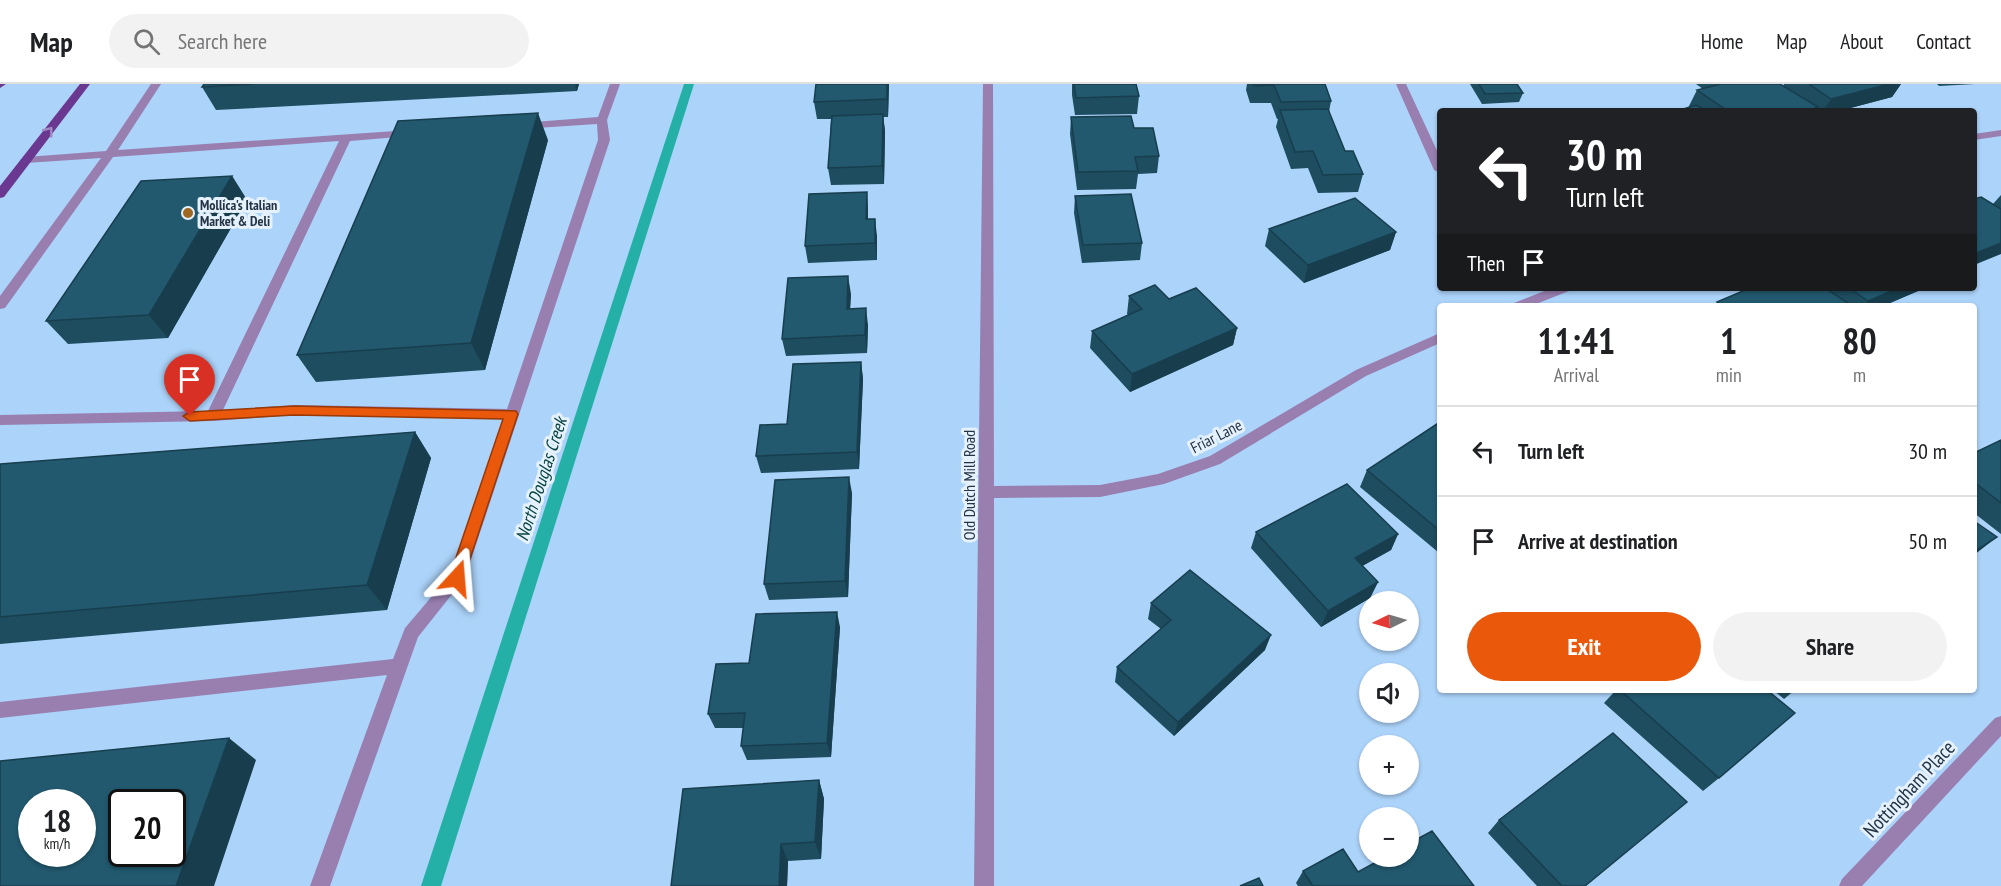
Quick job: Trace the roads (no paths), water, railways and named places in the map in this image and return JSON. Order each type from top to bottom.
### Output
[{"type":"main road","points":[[0,194],[85,84]]},
{"type":"street","points":[[0,304],[110,154],[156,84]]},
{"type":"street","points":[[320,886],[411,633],[457,578],[603,140],[602,120],[615,84]]},
{"type":"street","name":"Old Dutch Mill Road","points":[[984,886],[988,84]]},
{"type":"street","points":[[1401,84],[1437,163]]},
{"type":"street","points":[[509,127],[602,120]]},
{"type":"street","points":[[26,160],[428,132]]},
{"type":"street","points":[[1977,137],[2001,133]]},
{"type":"street","points":[[213,416],[346,138]]},
{"type":"street","points":[[1526,303],[1552,291]]},
{"type":"street","name":"Friar Lane","points":[[987,492],[1100,491],[1159,480],[1215,460],[1362,373],[1437,339]]},
{"type":"street","points":[[0,420],[213,416],[294,410],[511,414]]},
{"type":"street","points":[[0,710],[400,666]]},
{"type":"street","name":"Nottingham Place","points":[[1849,886],[2001,724]]},
{"type":"waterway","name":"North Douglas Creek","points":[[431,886],[689,84]]},
{"type":"place","name":"Mollica's Italian Market & Deli","points":[[188,213]]}]
